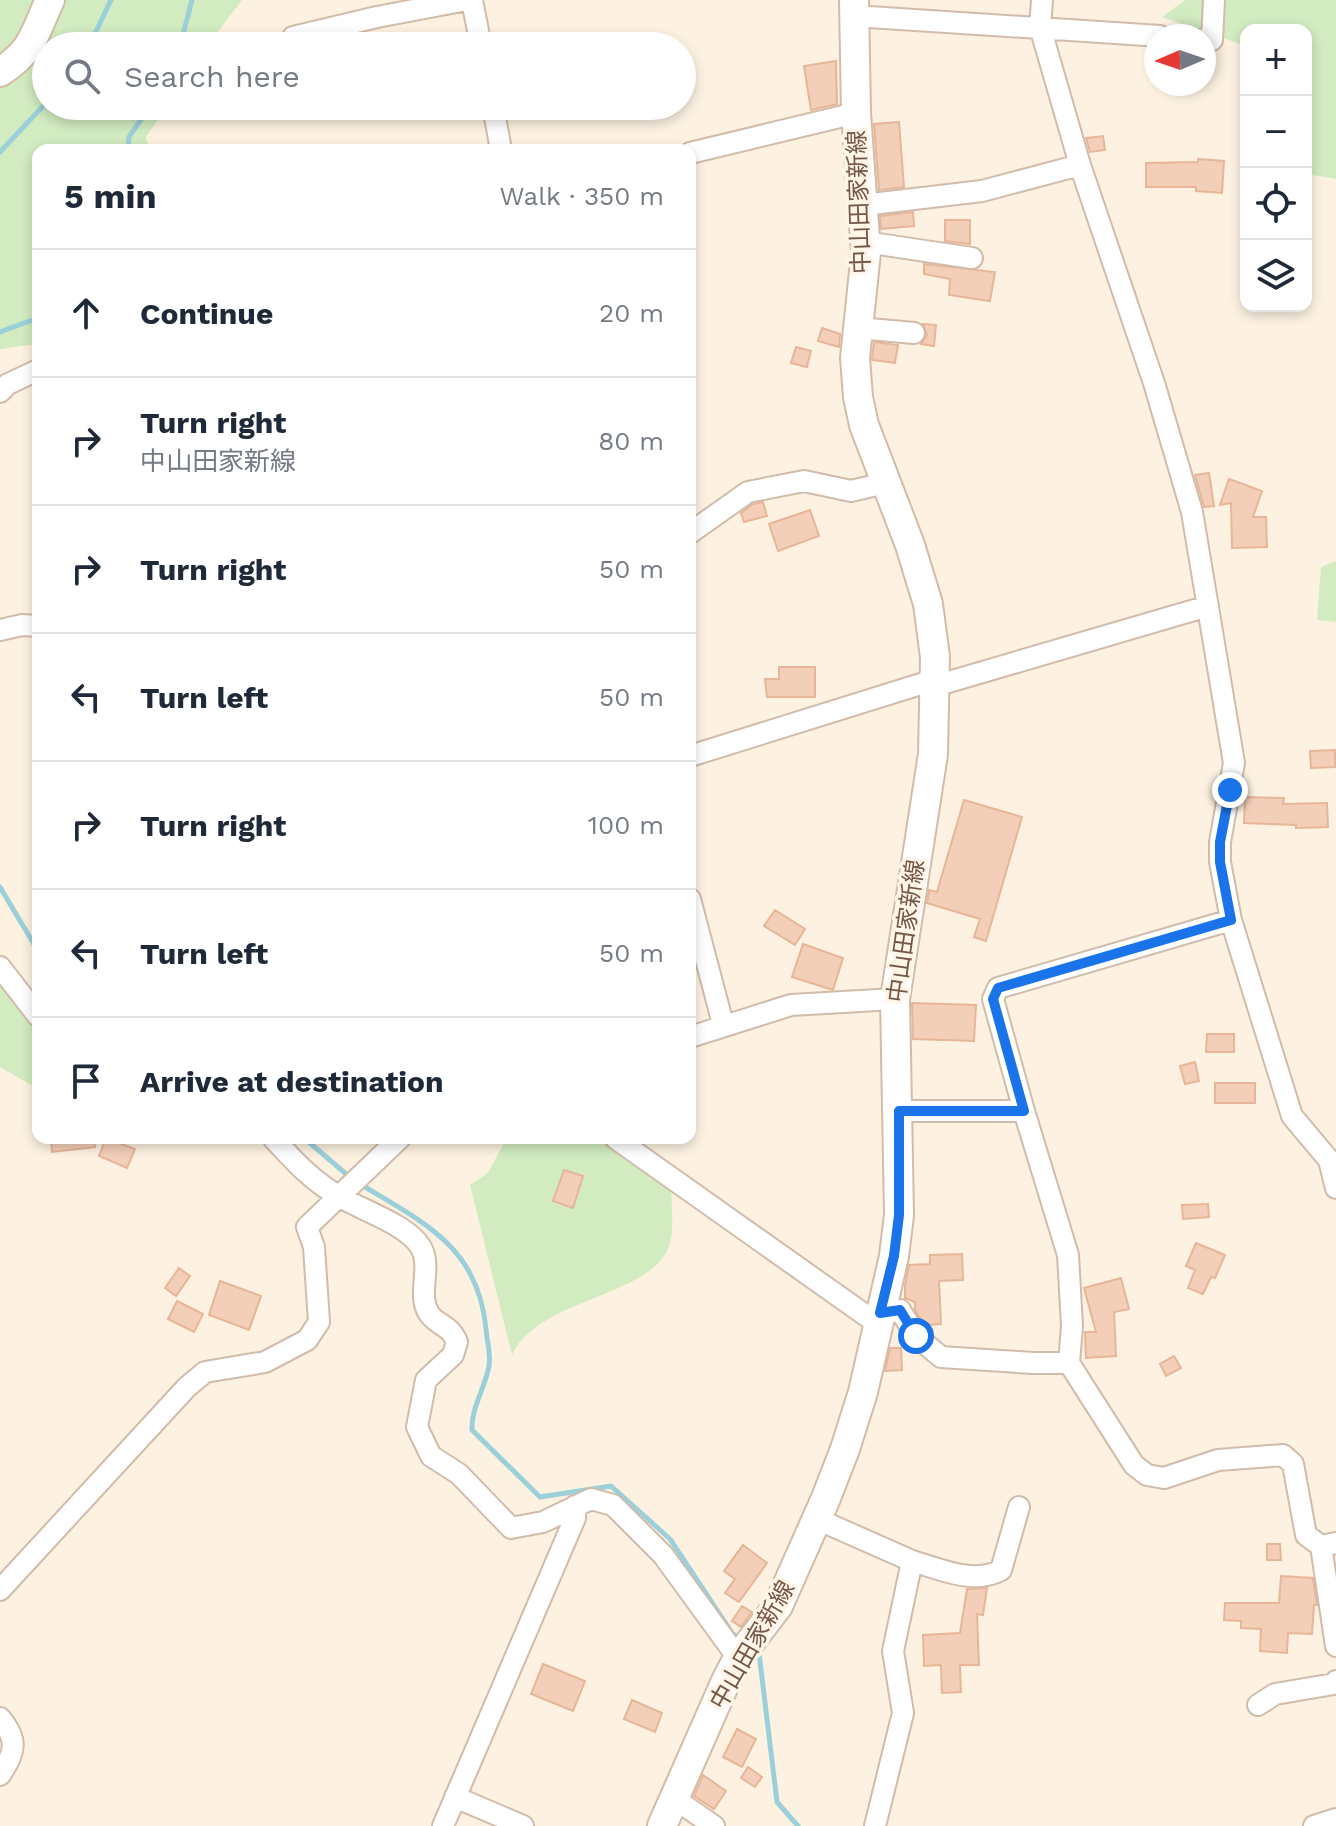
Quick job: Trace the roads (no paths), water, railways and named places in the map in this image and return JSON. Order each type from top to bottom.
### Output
[{"type":"main road","points":[[36,32],[50,0]]},
{"type":"main road","name":"中山田家新線","points":[[662,1826],[738,1658],[778,1606],[845,1449],[863,1392],[894,1256],[899,1215],[895,999],[933,754],[935,657],[928,604],[910,545],[864,425],[858,397],[855,358],[865,242],[856,113],[854,8]]},
{"type":"main road","points":[[0,72],[19,60],[32,41]]},
{"type":"street","points":[[314,32],[470,0],[478,32]]},
{"type":"street","points":[[1042,0],[1040,27],[1080,165],[1159,398],[1192,512],[1234,763],[1220,842],[1220,862],[1231,920],[1292,1116],[1329,1160],[1336,1188]]},
{"type":"street","points":[[1213,24],[1214,0]]},
{"type":"street","points":[[854,8],[1144,35]]},
{"type":"street","points":[[696,152],[856,113]]},
{"type":"street","points":[[496,120],[500,144]]},
{"type":"street","points":[[863,205],[982,191],[1080,165]]},
{"type":"street","points":[[865,242],[972,258]]},
{"type":"street","points":[[858,328],[914,333]]},
{"type":"street","points":[[0,392],[8,384],[32,373]]},
{"type":"street","points":[[696,529],[748,492],[804,481],[851,491],[885,483]]},
{"type":"street","points":[[696,754],[924,683],[935,686],[1208,606]]},
{"type":"street","points":[[0,630],[32,626]]},
{"type":"street","points":[[1231,920],[998,988],[993,999],[1068,1255],[1072,1326],[1069,1363],[1134,1465],[1147,1475],[1164,1478],[1218,1460],[1283,1455],[1293,1464],[1306,1535],[1329,1545],[1336,1646]]},
{"type":"street","points":[[696,922],[723,1024]]},
{"type":"street","points":[[0,967],[32,1008]]},
{"type":"street","points":[[696,1035],[791,1005],[895,999]]},
{"type":"street","points":[[899,1111],[1024,1111]]},
{"type":"street","points":[[279,1144],[307,1175],[340,1198],[399,1228],[420,1245],[425,1258],[428,1312],[439,1323],[452,1329],[457,1342],[453,1355],[426,1380],[417,1427],[431,1456],[459,1474],[511,1528],[543,1522],[591,1499],[613,1505],[663,1555],[738,1658]]},
{"type":"street","points":[[0,1590],[187,1387],[205,1372],[265,1362],[307,1340],[319,1322],[314,1247],[307,1227],[394,1144]]},
{"type":"street","points":[[623,1144],[868,1317],[900,1310],[916,1336],[941,1357],[991,1362],[1069,1363]]},
{"type":"street","points":[[443,1826],[575,1518],[575,1506]]},
{"type":"street","points":[[817,1519],[912,1561],[962,1575],[988,1578],[1001,1570],[1019,1507]]},
{"type":"street","points":[[875,1826],[903,1713],[893,1651],[912,1561]]},
{"type":"street","points":[[1258,1705],[1275,1694],[1334,1684],[1336,1681]]},
{"type":"street","points":[[0,1718],[12,1732],[14,1750],[0,1775]]},
{"type":"street","points":[[455,1797],[523,1826]]},
{"type":"street","points":[[675,1799],[714,1826]]},
{"type":"street","points":[[1314,1826],[1336,1819]]},
{"type":"waterway","points":[[96,32],[111,0]]},
{"type":"waterway","points":[[184,32],[192,0]]},
{"type":"waterway","points":[[0,152],[32,118]]},
{"type":"waterway","points":[[128,144],[129,137],[141,120]]},
{"type":"waterway","points":[[0,332],[32,320]]},
{"type":"waterway","points":[[0,887],[32,941]]},
{"type":"waterway","points":[[311,1144],[352,1179]]},
{"type":"waterway","points":[[360,1184],[426,1225],[444,1240],[472,1277],[481,1301],[490,1357],[472,1430],[540,1497],[611,1486],[670,1539],[732,1633],[741,1640]]},
{"type":"waterway","points":[[756,1651],[759,1653],[777,1802],[798,1826]]}]
